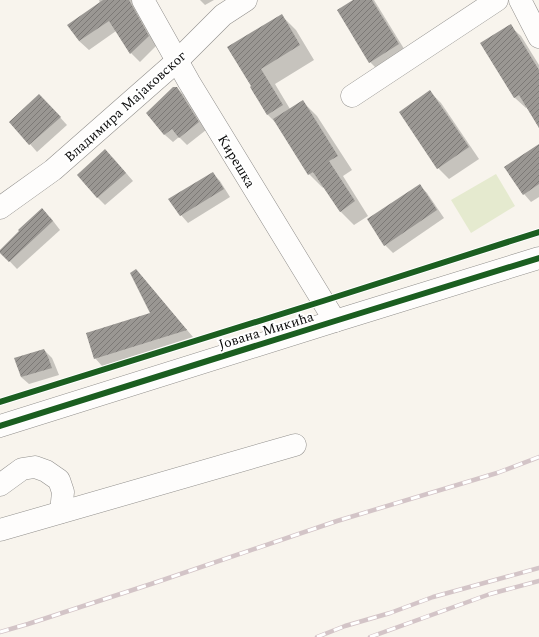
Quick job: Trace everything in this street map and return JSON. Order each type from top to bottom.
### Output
[{"type":"street","name":"Кирешка","points":[[143,0],[189,82],[335,321]]},
{"type":"street","name":"Владимира Мајаковског","points":[[0,208],[53,170],[177,61],[223,15],[246,0]]},
{"type":"street","points":[[352,96],[497,0]]},
{"type":"street","points":[[520,0],[539,37]]},
{"type":"street","name":"Јована Микића","points":[[0,426],[539,258]]},
{"type":"street","points":[[0,530],[295,445]]},
{"type":"street","points":[[0,485],[22,469],[35,467],[46,471],[59,480],[63,492],[61,512]]},
{"type":"green space","points":[[496,174],[515,206],[471,233],[451,200]]},
{"type":"building","points":[[103,0],[129,0],[149,36],[130,54],[109,21],[79,41],[67,25]]},
{"type":"building","points":[[353,0],[372,0],[399,44],[369,63],[337,10]]},
{"type":"building","points":[[282,14],[300,45],[261,69],[283,105],[267,115],[227,47]]},
{"type":"building","points":[[511,24],[539,70],[539,128],[519,95],[514,98],[480,43]]},
{"type":"building","points":[[173,87],[177,87],[199,122],[179,138],[172,129],[164,135],[146,113]]},
{"type":"building","points":[[430,90],[469,147],[437,169],[399,112]]},
{"type":"building","points":[[39,94],[61,117],[29,145],[9,122]]},
{"type":"building","points":[[303,100],[338,156],[329,161],[355,201],[340,212],[313,172],[308,175],[273,119]]},
{"type":"building","points":[[539,144],[539,184],[523,195],[504,167]]},
{"type":"building","points":[[105,149],[126,173],[97,198],[77,175]]},
{"type":"building","points":[[213,172],[224,189],[180,216],[168,199]]},
{"type":"building","points":[[420,184],[437,210],[384,246],[367,219]]},
{"type":"building","points":[[42,208],[53,221],[9,262],[0,253],[0,250],[19,231],[18,230]]},
{"type":"building","points":[[136,269],[187,330],[94,359],[86,333],[150,313],[130,273]]},
{"type":"building","points":[[44,349],[52,368],[21,377],[14,358]]},
{"type":"railway","points":[[0,632],[151,584],[337,521],[497,473],[539,457]]},
{"type":"railway","points":[[317,637],[345,626],[390,613],[433,597],[539,568]]},
{"type":"railway","points":[[370,637],[490,594],[539,581]]},
{"type":"cycle path","points":[[0,402],[539,232]]},
{"type":"cycle path","points":[[0,426],[539,258]]}]
